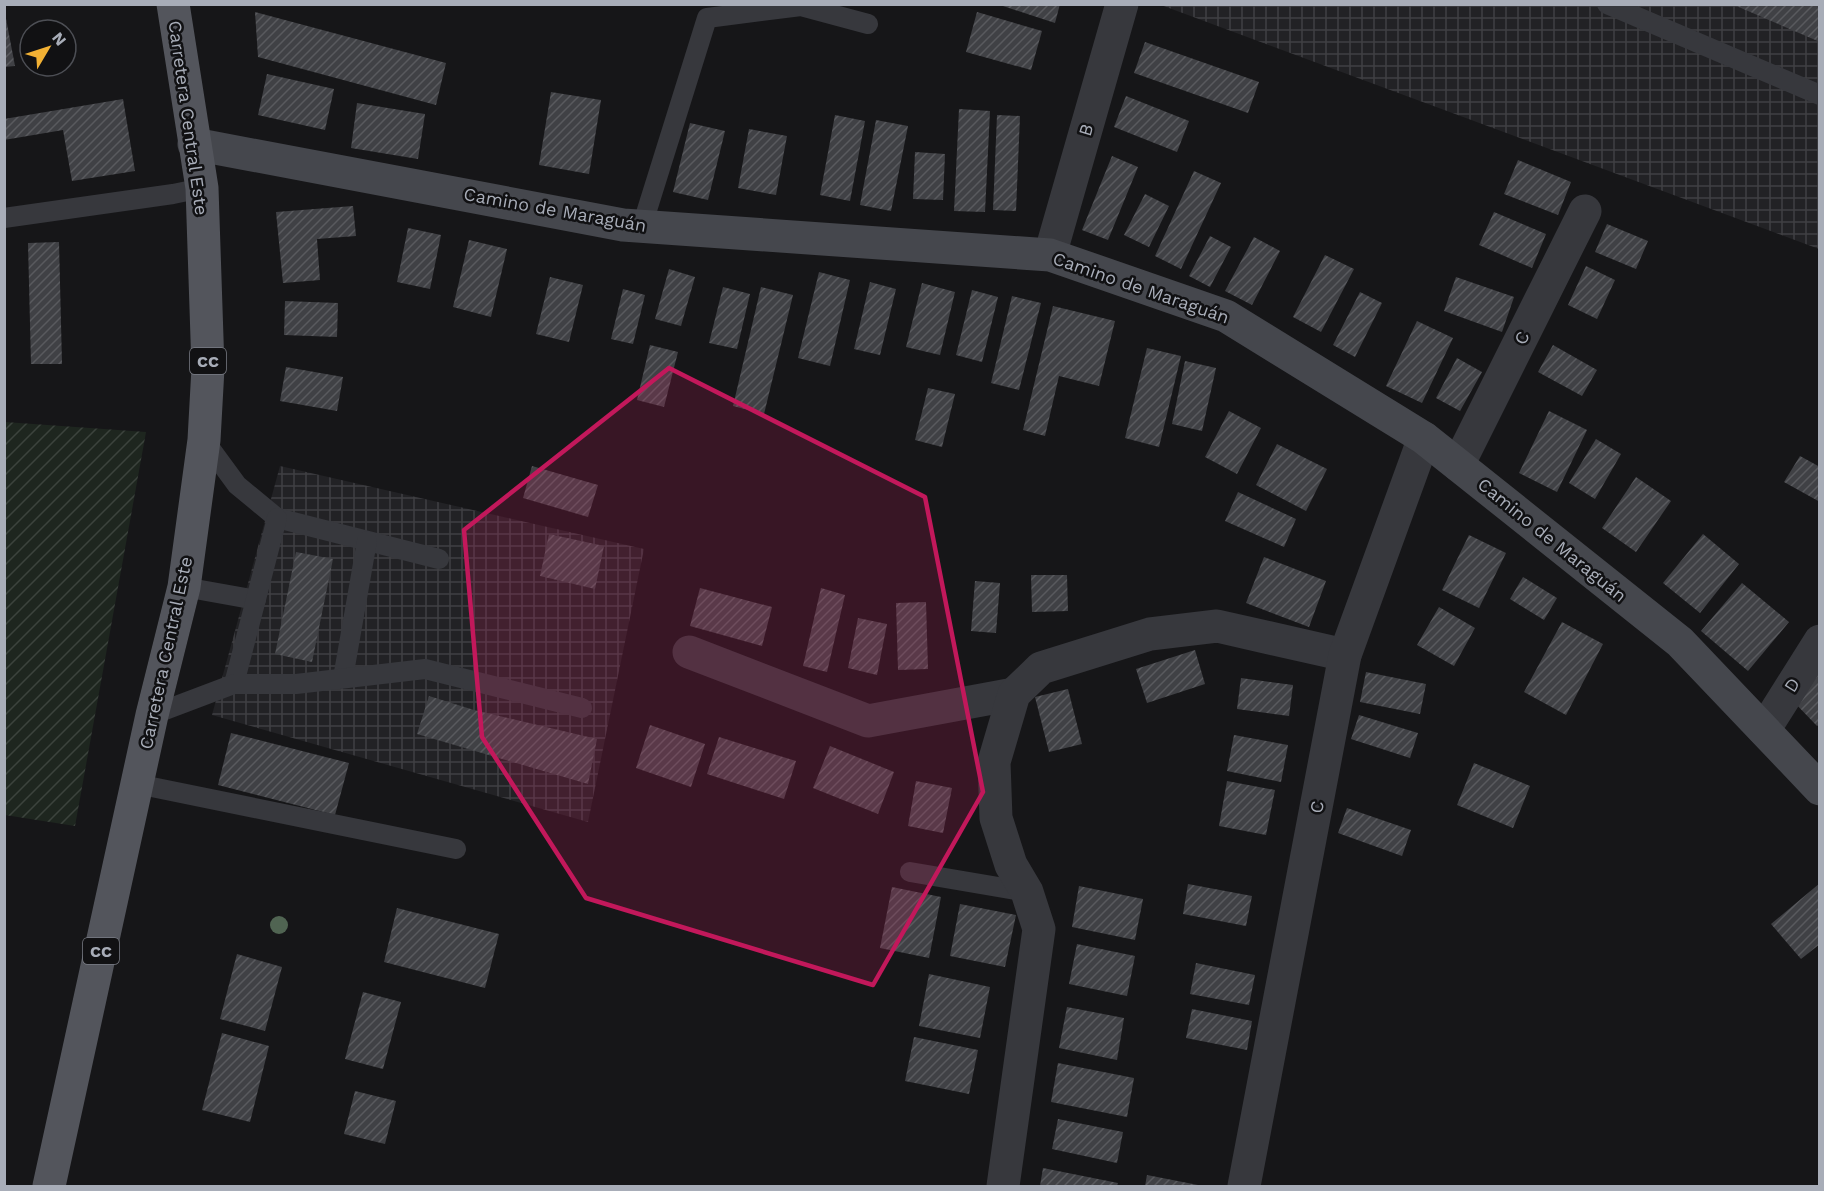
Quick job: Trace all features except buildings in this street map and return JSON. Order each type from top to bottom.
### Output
[{"type":"main road","name":"Carretera Central Este","points":[[49,1186],[152,715],[184,587],[204,440],[208,368],[202,188],[173,4]]},
{"type":"street","name":"B","points":[[1050,255],[1122,4]]},
{"type":"street","name":"Camino de Maraguán","points":[[194,144],[623,225],[1050,255],[1226,316],[1424,438],[1458,465],[1680,642],[1820,789]]},
{"type":"street","name":"C","points":[[1458,465],[1585,211]]},
{"type":"street","name":"C","points":[[1244,1186],[1345,655],[1424,438]]},
{"type":"street","points":[[1003,1186],[1039,929],[1028,892],[1011,865],[996,818],[994,762],[1014,694],[1041,668],[1150,634],[1217,626],[1345,655]]},
{"type":"street","name":"D","points":[[1764,730],[1820,641]]},
{"type":"street","points":[[689,652],[868,722],[1014,694]]},
{"type":"lane","points":[[1607,4],[1820,95]]},
{"type":"lane","points":[[642,226],[707,18],[801,6],[868,24]]},
{"type":"lane","points":[[4,218],[202,188]]},
{"type":"lane","points":[[204,440],[237,484],[277,518],[439,559]]},
{"type":"lane","points":[[234,684],[277,518]]},
{"type":"lane","points":[[343,678],[368,541]]},
{"type":"lane","points":[[184,587],[256,600]]},
{"type":"lane","points":[[152,715],[234,684],[296,684],[425,669],[582,708]]},
{"type":"lane","points":[[137,784],[456,849]]},
{"type":"lane","points":[[910,872],[1028,892]]},
{"type":"highlighted area","points":[[669,368],[925,497],[983,792],[873,985],[586,898],[482,737],[464,530]]},
{"type":"shaded area","points":[[1161,5],[1819,5],[1819,249]]},
{"type":"shaded area","points":[[5,422],[146,432],[75,826],[5,815]]},
{"type":"shaded area","points":[[280,466],[644,549],[588,822],[212,715]]}]
